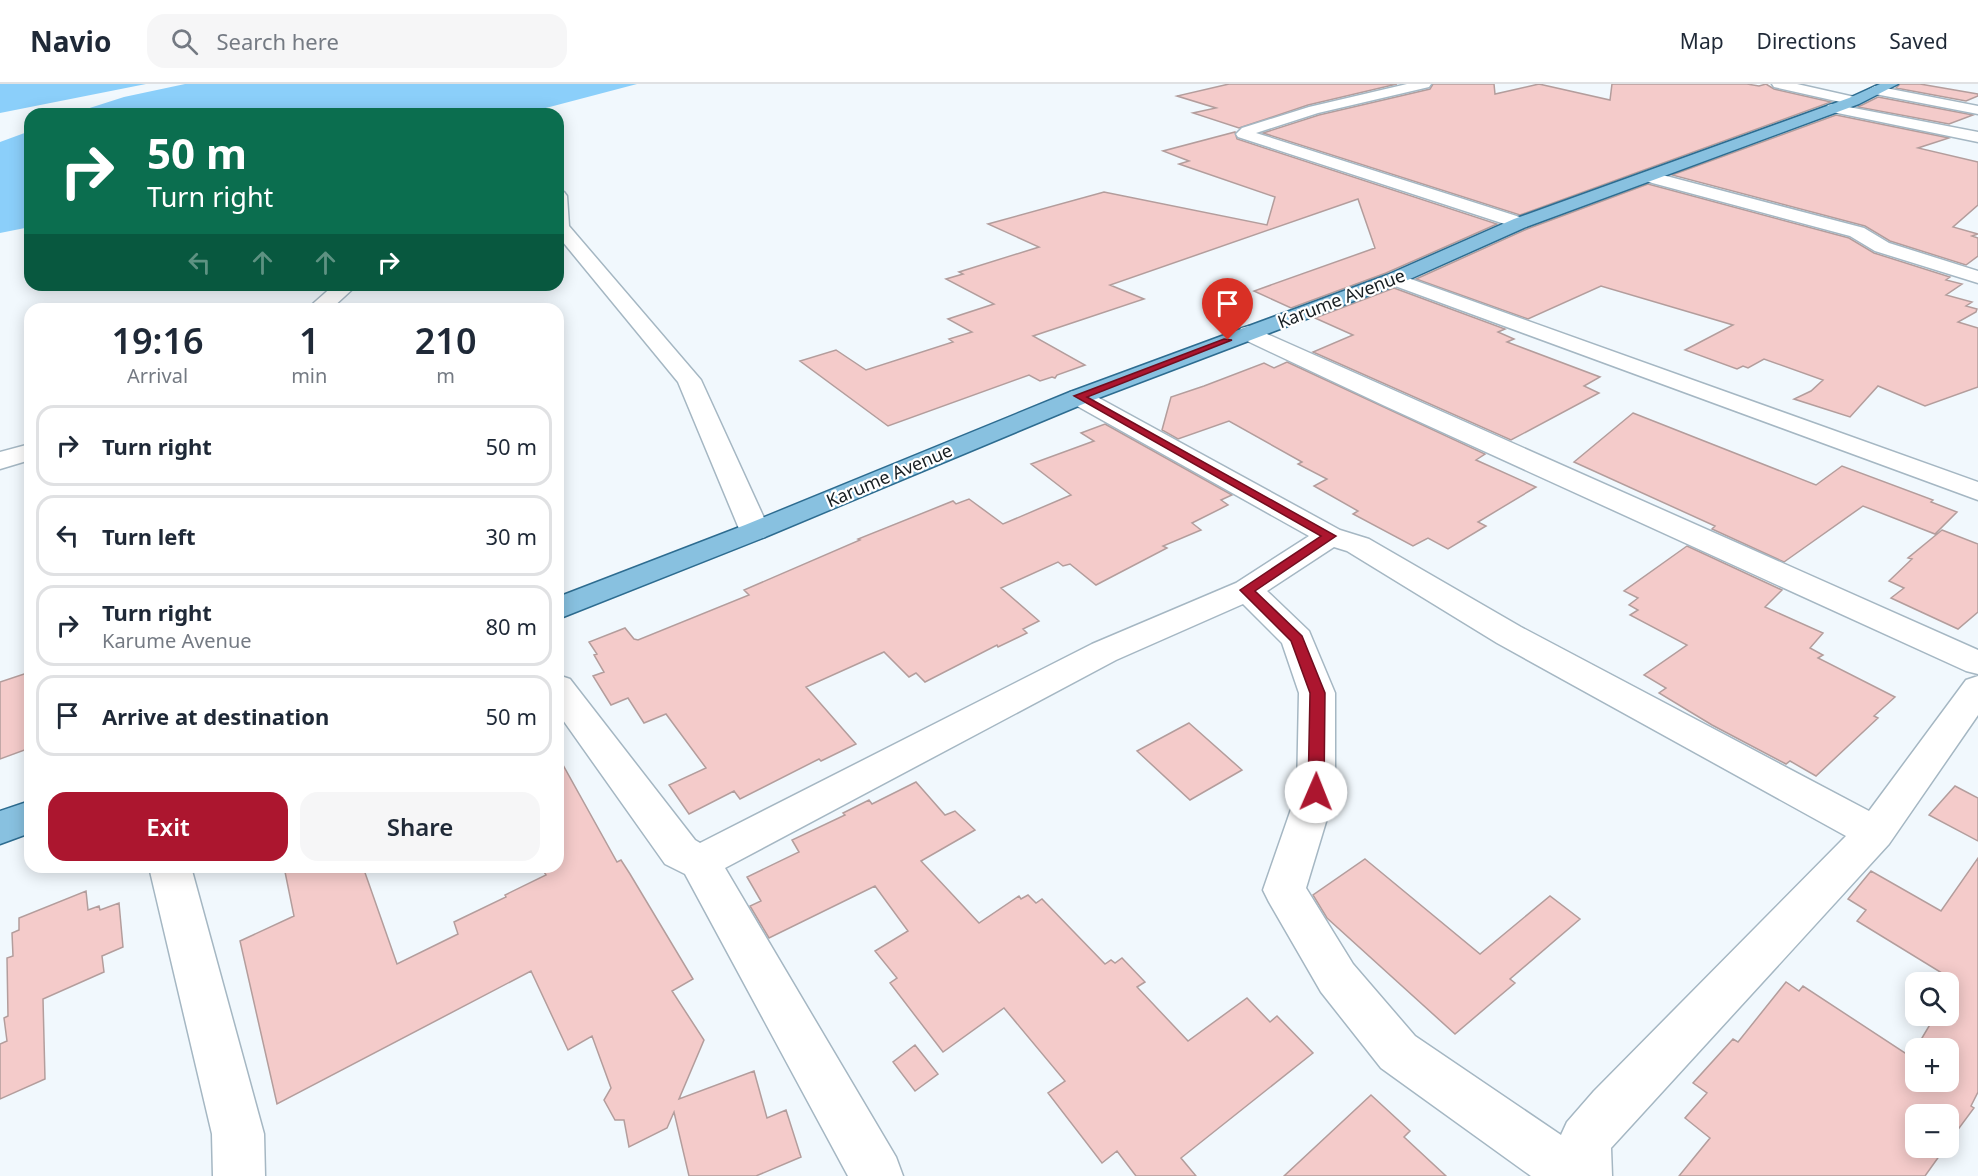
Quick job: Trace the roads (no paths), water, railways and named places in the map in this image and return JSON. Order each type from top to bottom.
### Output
[{"type":"main road","name":"Karume Avenue","points":[[564,607],[755,531],[1079,396],[1394,279],[1520,223],[1854,101],[1883,87]]},
{"type":"main road","points":[[0,828],[24,818]]},
{"type":"street","points":[[1424,84],[1302,114],[1243,134],[1520,223]]},
{"type":"street","points":[[1779,84],[1854,101]]},
{"type":"street","points":[[1356,87],[1378,94]]},
{"type":"street","points":[[1883,87],[1978,110]]},
{"type":"street","points":[[1833,108],[1900,123],[1978,136]]},
{"type":"street","points":[[1651,177],[1857,232],[1882,247],[1978,277]]},
{"type":"street","points":[[564,232],[689,380],[755,531]]},
{"type":"street","points":[[1394,279],[1978,492]]},
{"type":"street","points":[[325,303],[340,291]]},
{"type":"street","points":[[1249,333],[1533,464],[1978,663]]},
{"type":"street","points":[[1079,396],[1330,536],[1358,545],[1509,635],[1875,834]]},
{"type":"street","points":[[0,461],[24,454]]},
{"type":"street","points":[[700,862],[1104,652],[1247,590],[1330,536]]},
{"type":"street","points":[[1247,590],[1297,639],[1317,693],[1316,792],[1284,890],[1337,978],[1398,1052],[1576,1176]]},
{"type":"street","points":[[1586,1176],[1585,1140],[1875,834],[1978,688]]},
{"type":"street","points":[[564,695],[680,852],[700,862],[878,1176]]},
{"type":"street","points":[[172,873],[238,1134],[239,1176]]},
{"type":"water","points":[[0,84],[146,84],[24,108],[0,113]]},
{"type":"water","points":[[185,84],[637,84],[546,108],[90,108],[124,97]]},
{"type":"water","points":[[24,133],[24,228],[0,233],[0,142]]}]
